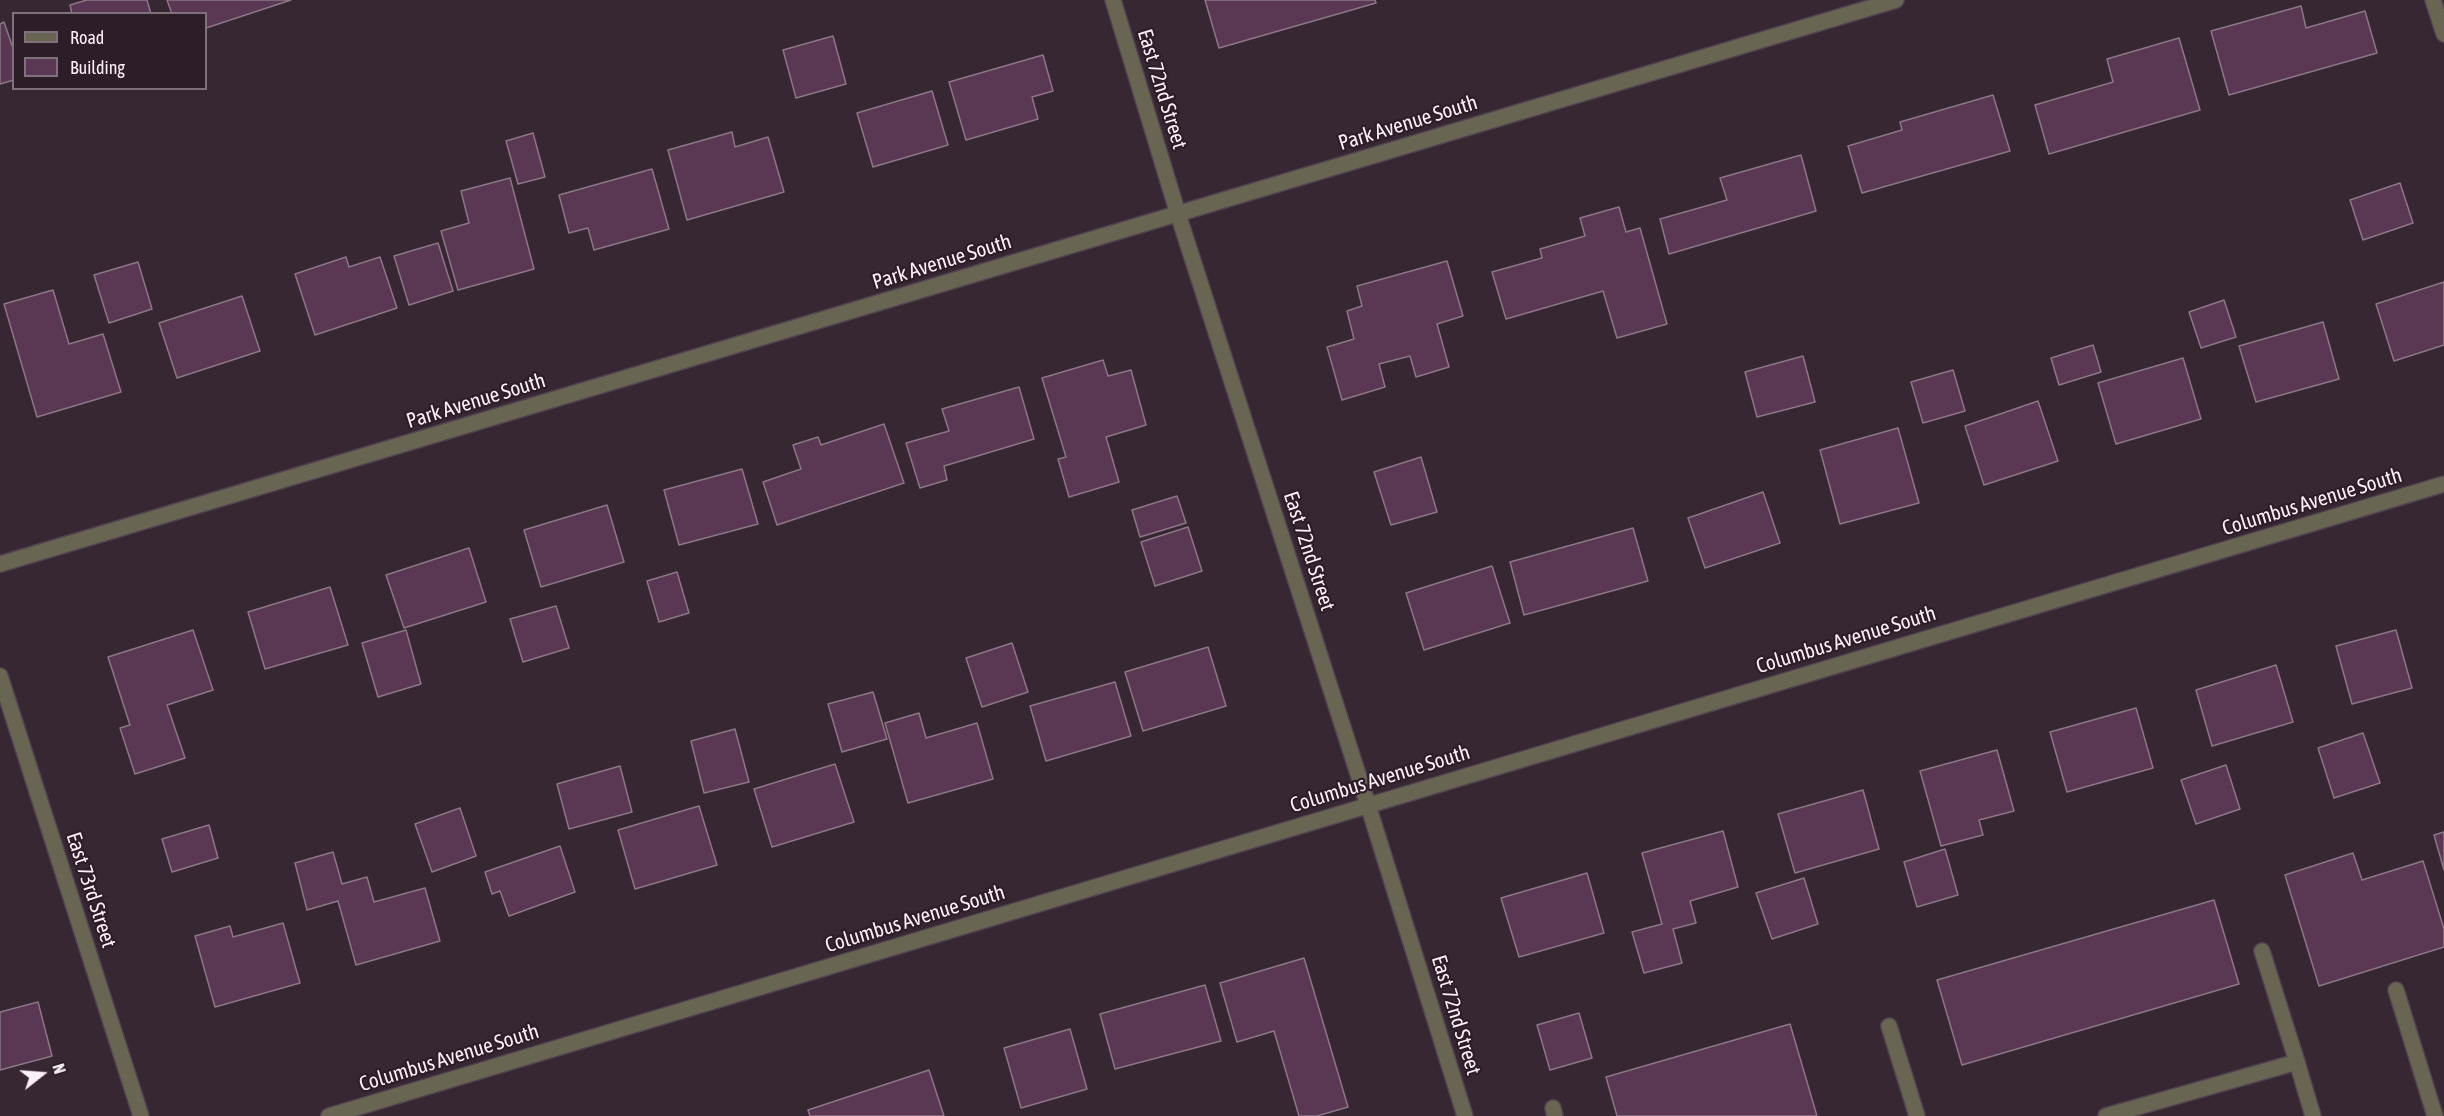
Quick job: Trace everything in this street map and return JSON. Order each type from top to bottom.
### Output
[{"type":"street","name":"East 72nd Street","points":[[1113,0],[1178,214],[1368,805],[1465,1116]]},
{"type":"street","name":"Park Avenue South","points":[[0,564],[1896,0]]},
{"type":"street","points":[[2433,0],[2444,34]]},
{"type":"street","name":"Columbus Avenue South","points":[[329,1116],[2444,484]]},
{"type":"street","name":"East 73rd Street","points":[[0,676],[141,1116]]},
{"type":"street","points":[[2262,951],[2313,1116]]},
{"type":"street","points":[[2396,990],[2434,1116]]},
{"type":"street","points":[[1889,1026],[1917,1116]]},
{"type":"street","points":[[2106,1116],[2297,1062]]},
{"type":"building","points":[[87,0],[147,0],[150,12],[72,12],[70,5]]},
{"type":"building","points":[[167,0],[291,0],[207,28],[207,12],[171,12]]},
{"type":"building","points":[[1205,0],[1375,0],[1376,3],[1219,48]]},
{"type":"building","points":[[2301,6],[2306,28],[2365,11],[2377,53],[2229,95],[2211,31]]},
{"type":"building","points":[[4,22],[12,45],[12,81],[0,84],[0,24]]},
{"type":"building","points":[[833,36],[846,84],[796,98],[783,50]]},
{"type":"building","points":[[2179,38],[2200,110],[2049,154],[2035,105],[2113,82],[2107,59]]},
{"type":"building","points":[[1043,55],[1053,91],[1032,97],[1038,119],[966,140],[949,82]]},
{"type":"building","points":[[932,91],[948,145],[873,167],[857,113]]},
{"type":"building","points":[[1993,95],[2010,151],[1862,193],[1848,146],[1902,130],[1900,122]]},
{"type":"building","points":[[732,132],[735,147],[768,137],[784,192],[687,220],[668,150]]},
{"type":"building","points":[[533,133],[545,177],[518,184],[506,141]]},
{"type":"building","points":[[1801,155],[1816,211],[1669,254],[1660,219],[1727,200],[1720,178]]},
{"type":"building","points":[[652,169],[669,229],[594,250],[588,228],[569,233],[559,195]]},
{"type":"building","points":[[510,178],[534,269],[458,290],[441,231],[469,223],[461,191]]},
{"type":"building","points":[[2400,183],[2413,223],[2363,240],[2350,200]]},
{"type":"building","points":[[1619,207],[1626,232],[1640,228],[1667,324],[1617,338],[1603,291],[1506,319],[1492,272],[1542,258],[1540,249],[1585,236],[1580,218]]},
{"type":"building","points":[[438,243],[453,291],[409,305],[394,256]]},
{"type":"building","points":[[346,257],[349,267],[380,257],[397,308],[315,335],[295,274]]},
{"type":"building","points":[[1447,261],[1463,316],[1437,324],[1449,367],[1416,377],[1410,356],[1379,364],[1385,387],[1342,400],[1327,347],[1354,339],[1347,311],[1362,306],[1357,286]]},
{"type":"building","points":[[138,262],[152,309],[109,323],[94,275]]},
{"type":"building","points":[[2444,282],[2444,345],[2394,361],[2376,304]]},
{"type":"building","points":[[53,290],[69,344],[103,334],[121,392],[37,417],[4,304]]},
{"type":"building","points":[[242,296],[260,351],[177,378],[159,323]]},
{"type":"building","points":[[2224,300],[2236,337],[2201,348],[2189,312]]},
{"type":"building","points":[[2323,322],[2339,379],[2256,402],[2239,346]]},
{"type":"building","points":[[2093,345],[2101,372],[2059,385],[2051,358]]},
{"type":"building","points":[[1803,356],[1815,402],[1757,417],[1745,372]]},
{"type":"building","points":[[2183,358],[2201,419],[2116,444],[2098,383]]},
{"type":"building","points":[[1103,360],[1108,376],[1131,370],[1146,425],[1106,437],[1119,482],[1069,497],[1058,459],[1066,457],[1042,378]]},
{"type":"building","points":[[1953,370],[1965,411],[1923,423],[1911,382]]},
{"type":"building","points":[[1019,387],[1034,439],[944,466],[947,480],[920,488],[906,443],[949,431],[942,409]]},
{"type":"building","points":[[2038,401],[2058,461],[1984,485],[1965,426]]},
{"type":"building","points":[[884,424],[904,483],[777,525],[763,482],[801,469],[793,445],[818,437],[821,445]]},
{"type":"building","points":[[1898,428],[1919,503],[1840,524],[1820,450]]},
{"type":"building","points":[[1421,457],[1437,512],[1391,525],[1374,472]]},
{"type":"building","points":[[742,469],[758,524],[679,545],[664,490]]},
{"type":"building","points":[[1763,492],[1780,543],[1705,568],[1688,518]]},
{"type":"building","points":[[1177,496],[1186,523],[1140,537],[1132,510]]},
{"type":"building","points":[[607,505],[624,562],[541,587],[524,530]]},
{"type":"building","points":[[1188,527],[1202,571],[1155,586],[1141,542]]},
{"type":"building","points":[[1633,528],[1648,581],[1524,615],[1510,562]]},
{"type":"building","points":[[469,548],[486,602],[404,628],[386,575]]},
{"type":"building","points":[[1492,566],[1510,623],[1424,650],[1406,593]]},
{"type":"building","points":[[677,572],[689,613],[659,622],[647,581]]},
{"type":"building","points":[[330,587],[348,645],[265,669],[248,612]]},
{"type":"building","points":[[556,606],[569,648],[523,662],[510,619]]},
{"type":"building","points":[[193,630],[213,690],[167,705],[185,758],[135,774],[120,728],[130,725],[108,657]]},
{"type":"building","points":[[406,630],[421,684],[378,697],[362,643]]},
{"type":"building","points":[[2396,630],[2412,688],[2352,704],[2336,646]]},
{"type":"building","points":[[1012,643],[1028,692],[982,707],[966,658]]},
{"type":"building","points":[[1208,647],[1226,706],[1143,731],[1125,672]]},
{"type":"building","points":[[2276,665],[2293,722],[2212,746],[2196,690]]},
{"type":"building","points":[[1115,682],[1131,736],[1046,761],[1030,706]]},
{"type":"building","points":[[873,692],[887,739],[842,752],[828,704]]},
{"type":"building","points":[[2136,708],[2153,768],[2067,792],[2050,732]]},
{"type":"building","points":[[919,713],[926,738],[977,723],[993,779],[908,803],[885,723]]},
{"type":"building","points":[[735,729],[749,782],[704,793],[691,741]]},
{"type":"building","points":[[2363,733],[2380,783],[2334,798],[2318,748]]},
{"type":"building","points":[[1997,750],[2014,811],[1979,820],[1983,835],[1941,846],[1920,771]]},
{"type":"building","points":[[835,764],[854,822],[772,847],[754,789]]},
{"type":"building","points":[[2226,765],[2240,809],[2196,824],[2181,780]]},
{"type":"building","points":[[620,766],[632,812],[569,829],[557,784]]},
{"type":"building","points":[[1863,790],[1879,849],[1795,873],[1778,814]]},
{"type":"building","points":[[699,806],[717,865],[635,889],[618,830]]},
{"type":"building","points":[[460,808],[476,856],[432,872],[415,824]]},
{"type":"building","points":[[209,825],[218,858],[172,872],[162,839]]},
{"type":"building","points":[[1723,831],[1738,887],[1690,901],[1696,923],[1673,929],[1682,963],[1644,973],[1632,932],[1662,924],[1642,853]]},
{"type":"building","points":[[2444,832],[2444,870],[2434,835]]},
{"type":"building","points":[[560,846],[575,892],[509,916],[500,891],[492,894],[485,872]]},
{"type":"building","points":[[1945,849],[1958,895],[1917,907],[1904,862]]},
{"type":"building","points":[[333,852],[342,884],[367,877],[374,902],[425,888],[440,941],[356,965],[338,901],[307,910],[295,863]]},
{"type":"building","points":[[2353,853],[2362,880],[2423,861],[2444,929],[2444,947],[2319,986],[2285,875]]},
{"type":"building","points":[[1587,873],[1604,933],[1519,957],[1501,898]]},
{"type":"building","points":[[1804,878],[1818,924],[1772,939],[1756,893]]},
{"type":"building","points":[[2214,900],[2239,984],[1962,1065],[1937,980]]},
{"type":"building","points":[[283,923],[300,983],[215,1007],[195,936],[230,926],[233,937]]},
{"type":"building","points":[[1304,958],[1348,1107],[1317,1116],[1299,1116],[1274,1031],[1237,1042],[1220,983]]},
{"type":"building","points":[[1205,985],[1221,1041],[1115,1069],[1100,1014]]},
{"type":"building","points":[[38,1002],[52,1056],[0,1070],[0,1012]]},
{"type":"building","points":[[1579,1013],[1592,1058],[1550,1070],[1537,1025]]},
{"type":"building","points":[[1790,1024],[1817,1116],[1617,1116],[1606,1077]]},
{"type":"building","points":[[1070,1029],[1087,1089],[1021,1108],[1004,1048]]},
{"type":"building","points":[[929,1070],[944,1116],[810,1116],[808,1110]]}]
